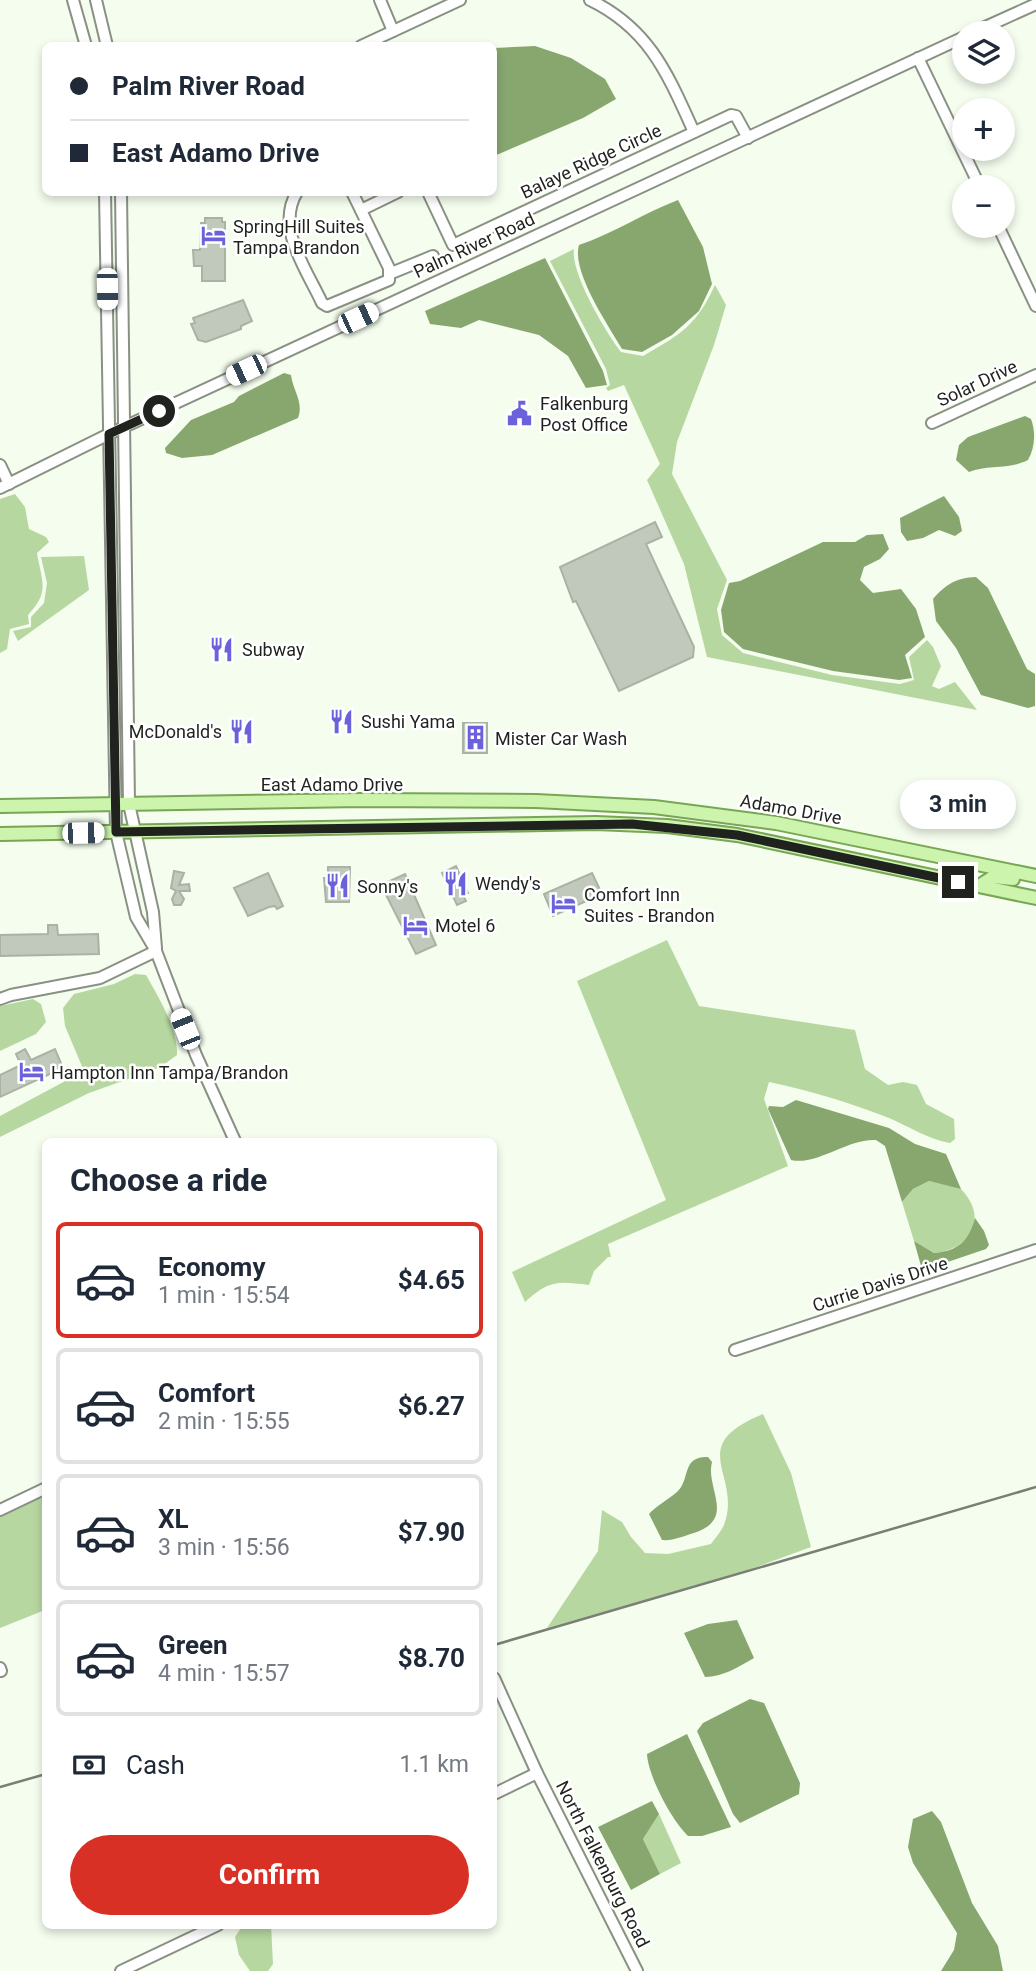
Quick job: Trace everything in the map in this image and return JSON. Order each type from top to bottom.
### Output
[{"type":"main road","name":"East Adamo Drive","points":[[129,804],[536,801]]},
{"type":"main road","name":"Adamo Drive","points":[[536,801],[654,807],[740,817],[1032,875]]},
{"type":"main road","points":[[0,806],[129,804]]},
{"type":"main road","points":[[617,823],[626,815],[636,813],[725,821],[740,817]]},
{"type":"main road","points":[[0,834],[617,823],[737,835],[1035,896]]},
{"type":"main road","points":[[737,835],[740,829],[751,827],[858,846],[873,842]]},
{"type":"main road","points":[[979,886],[993,877],[1020,879],[1032,875]]},
{"type":"street","points":[[73,0],[85,42]]},
{"type":"street","points":[[96,0],[106,42]]},
{"type":"street","points":[[380,0],[393,31]]},
{"type":"street","points":[[590,0],[622,18],[647,42],[669,78],[694,132]]},
{"type":"street","points":[[370,42],[453,1]]},
{"type":"street","points":[[998,21],[1036,4]]},
{"type":"street","name":"Palm River Road","points":[[4,486],[109,434],[952,42]]},
{"type":"street","points":[[918,58],[974,175]]},
{"type":"street","name":"Balaye Ridge Circle","points":[[430,196],[453,245],[731,115],[736,117],[748,138]]},
{"type":"street","points":[[105,196],[116,832],[136,917],[156,951],[175,1004],[234,1138]]},
{"type":"street","points":[[121,196],[129,804],[153,912],[156,951]]},
{"type":"street","points":[[296,196],[289,215],[292,240],[324,305],[335,305],[389,280],[389,268],[354,196]]},
{"type":"street","points":[[361,210],[390,196]]},
{"type":"street","points":[[1004,238],[1036,306]]},
{"type":"street","points":[[389,274],[433,256]]},
{"type":"street","name":"Solar Drive","points":[[932,423],[1036,375]]},
{"type":"street","points":[[0,465],[4,486]]},
{"type":"street","points":[[110,506],[126,505]]},
{"type":"street","points":[[112,605],[127,606]]},
{"type":"street","points":[[0,999],[100,978],[156,951]]},
{"type":"street","name":"Currie Davis Drive","points":[[734,1350],[1036,1250]]},
{"type":"street","points":[[0,1510],[42,1490]]},
{"type":"street","name":"North Falkenburg Road","points":[[497,1685],[537,1773],[637,1971]]},
{"type":"street","points":[[497,1793],[537,1773]]},
{"type":"street","points":[[121,1971],[210,1929]]},
{"type":"shaded area","points":[[535,46],[571,58],[605,79],[616,99],[583,118],[497,155],[497,48]]},
{"type":"shaded area","points":[[678,200],[703,247],[712,284],[699,311],[672,335],[642,352],[622,349],[585,283],[580,269],[579,245]]},
{"type":"shaded area","points":[[574,249],[574,259],[583,287],[598,317],[621,352],[643,356],[677,335],[694,320],[715,285],[726,305],[714,345],[677,442],[672,474],[727,580],[717,609],[722,635],[743,653],[832,675],[900,684],[914,680],[909,657],[927,640],[941,666],[932,686],[939,689],[955,682],[977,710],[707,657],[684,564],[647,480],[660,464],[624,385],[608,391],[606,388],[610,385],[606,369],[550,261]]},
{"type":"shaded area","points":[[545,258],[603,371],[607,385],[586,388],[568,356],[539,335],[479,320],[461,328],[430,324],[425,311]]},
{"type":"shaded area","points":[[284,373],[291,375],[299,402],[298,418],[212,455],[182,458],[166,453],[165,448],[191,420],[234,402],[239,396]]},
{"type":"shaded area","points":[[1025,416],[1031,419],[1034,435],[1028,460],[969,472],[956,460],[959,445],[968,437]]},
{"type":"shaded area","points":[[15,494],[25,507],[29,529],[46,537],[49,542],[37,553],[43,586],[35,607],[28,615],[29,624],[10,629],[7,649],[0,653],[0,499]]},
{"type":"shaded area","points":[[944,496],[959,517],[962,531],[955,536],[939,530],[923,538],[907,541],[901,532],[900,518]]},
{"type":"shaded area","points":[[883,534],[889,549],[880,559],[864,567],[860,580],[873,593],[901,589],[916,609],[925,637],[905,655],[912,678],[899,680],[833,671],[743,649],[724,632],[721,610],[729,583],[740,581],[823,542],[855,542],[867,535]]},
{"type":"shaded area","points":[[84,556],[89,590],[18,641],[13,631],[31,627],[31,617],[44,603],[47,583],[41,557]]},
{"type":"shaded area","points":[[976,577],[988,588],[1027,669],[1035,674],[1035,706],[1028,708],[981,695],[956,648],[936,621],[933,599],[942,589],[963,579]]},
{"type":"shaded area","points":[[667,940],[699,1006],[855,1030],[865,1069],[888,1085],[903,1082],[917,1085],[926,1104],[954,1119],[955,1139],[950,1143],[942,1141],[859,1107],[769,1082],[764,1099],[788,1166],[608,1244],[611,1257],[594,1271],[589,1285],[554,1284],[525,1302],[512,1272],[666,1200],[577,981]]},
{"type":"shaded area","points":[[135,974],[146,975],[162,1004],[171,1024],[177,1055],[159,1068],[89,1093],[0,1137],[0,1116],[84,1071],[65,1026],[63,1008],[74,994],[114,984]]},
{"type":"shaded area","points":[[33,999],[41,1004],[46,1022],[36,1034],[0,1051],[0,1006]]},
{"type":"shaded area","points":[[796,1100],[889,1128],[915,1144],[946,1154],[961,1189],[929,1181],[913,1189],[902,1202],[885,1146],[876,1140],[855,1143],[811,1159],[791,1160],[768,1109],[769,1106],[783,1107]]},
{"type":"shaded area","points":[[929,1181],[960,1188],[969,1199],[975,1220],[967,1238],[947,1250],[934,1253],[914,1241],[902,1202],[913,1189]]},
{"type":"shaded area","points":[[975,1218],[989,1245],[986,1249],[927,1269],[921,1266],[914,1241],[934,1253],[950,1250],[966,1239]]},
{"type":"shaded area","points":[[763,1414],[791,1473],[811,1547],[735,1575],[547,1628],[598,1551],[602,1510],[622,1522],[645,1553],[668,1554],[711,1544],[724,1525],[728,1507],[721,1450],[726,1438],[739,1426]]},
{"type":"shaded area","points":[[708,1457],[712,1462],[717,1511],[714,1520],[694,1533],[662,1540],[649,1514],[677,1492],[694,1460]]},
{"type":"shaded area","points":[[42,1494],[42,1611],[0,1628],[0,1515]]},
{"type":"shaded area","points":[[737,1620],[754,1658],[724,1673],[705,1677],[684,1633],[708,1624]]},
{"type":"shaded area","points":[[750,1699],[764,1703],[800,1783],[799,1794],[740,1823],[733,1814],[697,1731],[703,1723]]},
{"type":"shaded area","points":[[687,1734],[731,1827],[702,1836],[688,1836],[675,1820],[656,1786],[648,1763],[647,1754]]},
{"type":"shaded area","points":[[652,1801],[659,1814],[643,1839],[660,1874],[631,1890],[598,1827]]},
{"type":"shaded area","points":[[932,1811],[941,1822],[972,1903],[998,1946],[1003,1971],[941,1971],[954,1950],[957,1933],[913,1863],[908,1847],[913,1819]]},
{"type":"shaded area","points":[[659,1814],[681,1863],[660,1874],[643,1839]]},
{"type":"shaded area","points":[[240,1929],[271,1929],[273,1964],[268,1971],[250,1971],[239,1955],[235,1937]]},
{"type":"building","name":"SpringHill Suites Tampa Brandon","points":[[205,218],[222,218],[222,222],[225,222],[225,281],[202,281],[202,266],[194,266],[193,250],[200,250],[201,223],[205,223]]},
{"type":"building","points":[[243,300],[252,321],[241,326],[241,329],[206,342],[198,340],[191,324],[195,323],[193,318]]},
{"type":"building","points":[[655,522],[662,537],[646,544],[694,647],[693,657],[619,691],[576,601],[573,602],[560,567]]},
{"type":"building","name":"Mister Car Wash","points":[[463,723],[487,723],[487,753],[463,753]]},
{"type":"building","name":"Wendy's","points":[[456,866],[468,893],[463,895],[466,901],[457,905],[442,873]]},
{"type":"building","name":"Sonny's","points":[[328,867],[350,867],[349,902],[326,902],[324,878],[328,878]]},
{"type":"building","points":[[174,871],[184,873],[179,885],[189,884],[190,891],[179,891],[184,899],[181,905],[174,905],[172,899],[176,891],[171,888]]},
{"type":"building","points":[[268,873],[283,906],[277,909],[275,906],[269,907],[248,916],[234,888]]},
{"type":"building","name":"Comfort Inn Suites - Brandon","points":[[592,873],[602,894],[553,916],[544,894]]},
{"type":"building","name":"Motel 6","points":[[405,874],[436,945],[416,954],[381,885]]},
{"type":"building","points":[[48,925],[57,925],[58,935],[98,934],[99,954],[0,956],[0,935],[48,934]]},
{"type":"building","name":"Hampton Inn Tampa/Brandon","points":[[25,1049],[31,1060],[55,1049],[63,1068],[0,1097],[0,1075],[21,1065],[16,1054]]},
{"type":"railway","points":[[497,1644],[1036,1487]]},
{"type":"railway","points":[[0,1787],[42,1775]]},
{"type":"place","name":"SpringHill Suites Tampa Brandon","points":[[213,236]]},
{"type":"place","name":"Falkenburg Post Office","points":[[520,413]]},
{"type":"place","name":"Subway","points":[[222,649]]},
{"type":"place","name":"Sushi Yama","points":[[341,721]]},
{"type":"place","name":"McDonald's","points":[[242,731]]},
{"type":"place","name":"Mister Car Wash","points":[[475,738]]},
{"type":"place","name":"Wendy's","points":[[455,883]]},
{"type":"place","name":"Sonny's","points":[[337,886]]},
{"type":"place","name":"Comfort Inn Suites - Brandon","points":[[564,904]]},
{"type":"place","name":"Motel 6","points":[[415,925]]},
{"type":"place","name":"Hampton Inn Tampa/Brandon","points":[[31,1072]]},
{"type":"route","points":[[159,411],[109,434],[116,832],[571,823],[667,826],[769,841],[958,882]]}]
